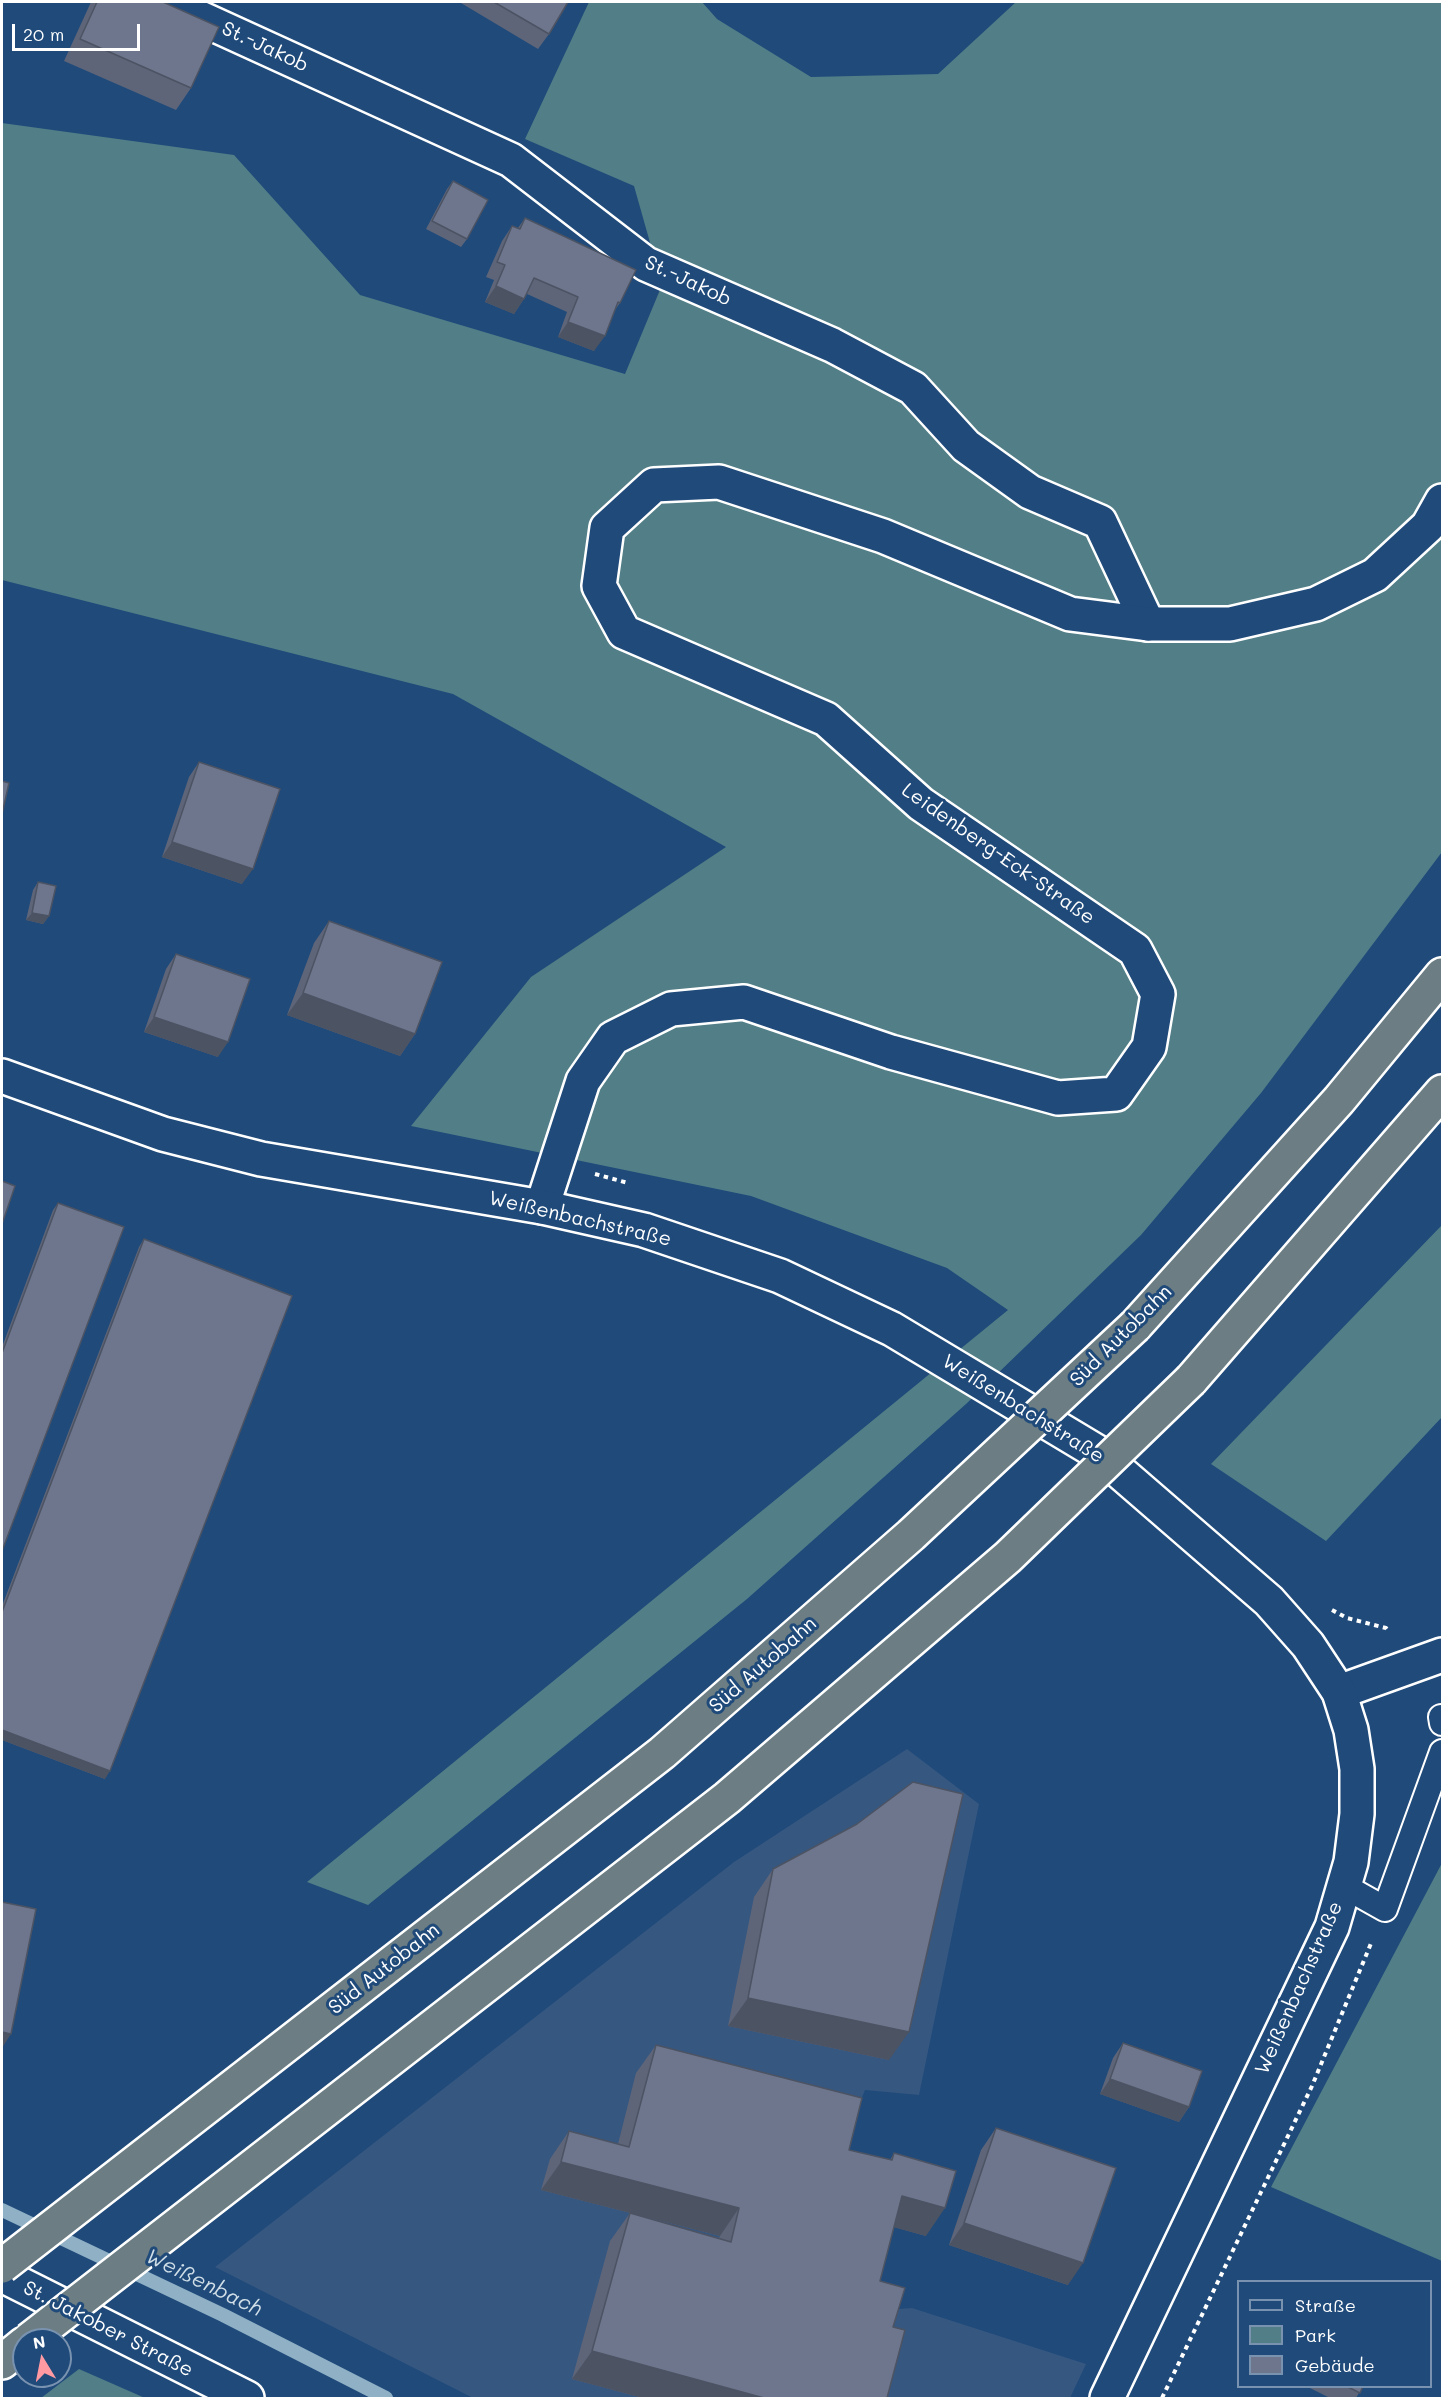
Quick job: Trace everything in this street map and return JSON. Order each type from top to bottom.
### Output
[{"type":"highway","name":"Süd Autobahn","points":[[2,2266],[662,1753],[911,1535],[1135,1326],[1339,1100],[1443,975]]},
{"type":"highway","points":[[44,2328],[727,1798],[1008,1557],[1191,1380],[1443,1092]]},
{"type":"street","name":"St.-Jakob","points":[[165,2],[510,160],[646,264],[832,345],[913,388],[966,446],[1030,492],[1100,522],[1148,624]]},
{"type":"street","name":"Leidenberg-Eck-Straße","points":[[542,1207],[583,1081],[613,1038],[670,1009],[744,1002],[891,1052],[1058,1098],[1116,1094],[1149,1047],[1158,994],[1134,950],[921,804],[826,718],[624,632],[599,586],[607,528],[654,485],[719,482],[883,536],[1070,614],[1148,624],[1230,624],[1316,604],[1375,575],[1428,526],[1443,501]]},
{"type":"street","name":"Weißenbachstraße","points":[[2,1076],[163,1134],[261,1159],[542,1207],[644,1230],[780,1276],[892,1329],[1097,1452],[1269,1601],[1308,1646],[1339,1692],[1351,1730],[1357,1769],[1357,1814],[1352,1862],[1332,1927],[1107,2398]]},
{"type":"street","points":[[1339,1692],[1443,1655]]},
{"type":"street","name":"St. Jakober Straße","points":[[2,2275],[246,2398]]},
{"type":"lane","points":[[1344,1886],[1385,1909],[1443,1752]]},
{"type":"path","points":[[1162,2398],[1312,2086],[1385,1909]]},
{"type":"shaded area","points":[[907,1749],[979,1804],[919,2095],[865,2090],[830,2178],[860,2312],[912,2308],[1086,2364],[1070,2398],[473,2398],[215,2267],[734,1862]]},
{"type":"green space","points":[[589,2],[702,2],[717,19],[811,77],[938,74],[1016,2],[1442,2],[1442,852],[1261,1093],[1141,1235],[966,1404],[747,1599],[368,1905],[307,1882],[1008,1310],[947,1268],[751,1196],[411,1126],[531,977],[726,847],[453,694],[2,580],[2,123],[234,155],[360,295],[625,374],[662,285],[634,186],[525,139]]},
{"type":"green space","points":[[1442,1225],[1442,1417],[1326,1541],[1211,1464]]},
{"type":"green space","points":[[1442,1863],[1442,2261],[1271,2187]]},
{"type":"green space","points":[[79,2369],[145,2398],[41,2398],[54,2388],[72,2388],[72,2374]]},
{"type":"building","points":[[97,2],[163,2],[219,27],[191,88],[80,39]]},
{"type":"building","points":[[494,2],[568,2],[549,34]]},
{"type":"building","points":[[453,181],[488,200],[467,239],[432,221]]},
{"type":"building","points":[[525,218],[636,270],[620,303],[618,302],[605,336],[568,322],[578,297],[534,278],[524,299],[496,286],[505,265],[497,262],[512,226],[520,229]]},
{"type":"building","points":[[199,762],[280,789],[253,869],[172,842]]},
{"type":"building","points":[[2,781],[9,783],[2,814]]},
{"type":"building","points":[[38,882],[56,886],[49,916],[32,913]]},
{"type":"building","points":[[329,921],[442,962],[415,1034],[303,993]]},
{"type":"building","points":[[176,954],[250,979],[228,1042],[154,1017]]},
{"type":"building","points":[[2,1181],[15,1186],[2,1224]]},
{"type":"building","points":[[58,1203],[124,1227],[2,1551],[2,1353]]},
{"type":"building","points":[[144,1239],[292,1296],[110,1771],[2,1730],[2,1612]]},
{"type":"building","points":[[913,1782],[963,1794],[909,2032],[748,1998],[773,1869],[857,1824]]},
{"type":"building","points":[[2,1902],[36,1909],[11,2034],[2,2032]]},
{"type":"building","points":[[1123,2043],[1202,2071],[1189,2107],[1110,2079]]},
{"type":"building","points":[[656,2045],[862,2098],[849,2150],[892,2160],[894,2153],[956,2171],[945,2208],[902,2196],[880,2281],[905,2288],[893,2327],[905,2330],[887,2398],[764,2398],[592,2351],[630,2213],[731,2242],[739,2208],[561,2162],[569,2131],[629,2147]]},
{"type":"building","points":[[996,2128],[1116,2168],[1083,2263],[964,2223]]},
{"type":"building","points":[[1350,2388],[1362,2388],[1360,2393]]},
{"type":"waterway","name":"Weißenbach","points":[[2,2210],[223,2315],[386,2398]]}]
